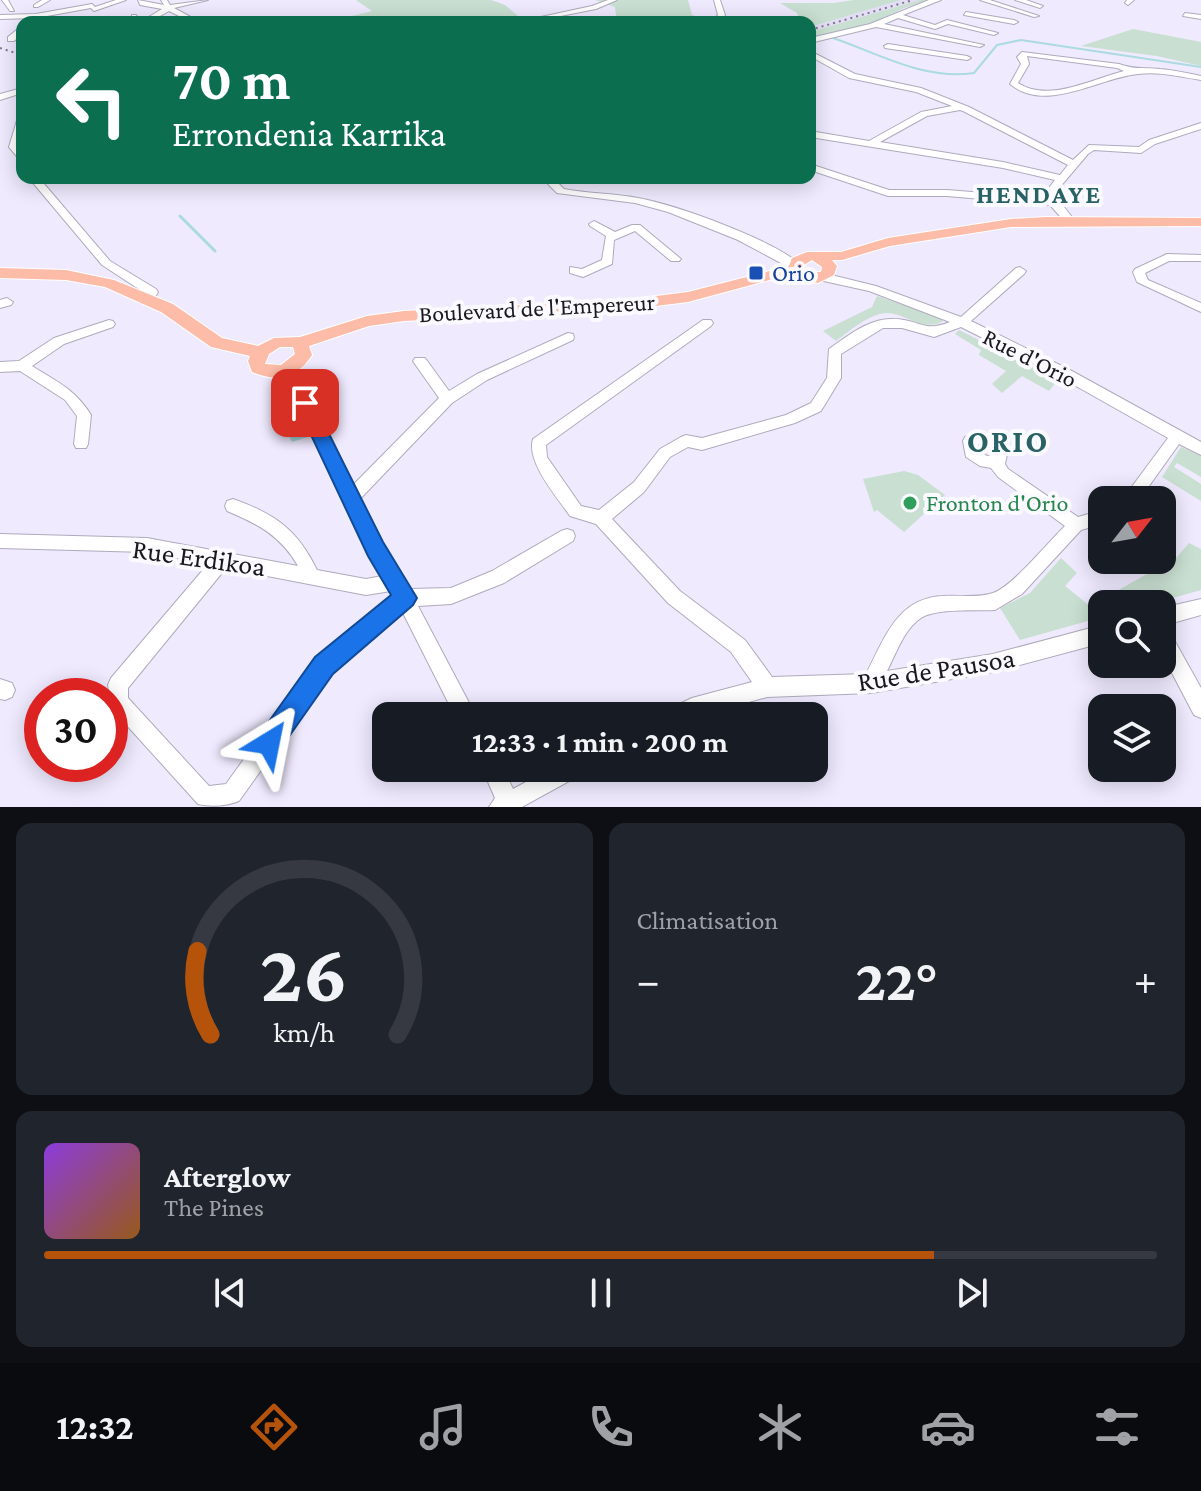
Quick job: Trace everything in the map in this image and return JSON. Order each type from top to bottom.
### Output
[{"type":"main road","name":"Boulevard de l'Empereur","points":[[0,273],[88,279],[149,298],[217,343],[260,352],[278,342],[300,343],[367,321],[404,316],[624,305],[688,297],[776,276],[800,267],[829,265],[910,239],[1011,223],[1201,222]]},
{"type":"main road","points":[[260,352],[256,361],[258,368],[267,373],[280,373],[300,363],[304,355],[300,343]]},
{"type":"street","points":[[5,0],[5,16]]},
{"type":"street","points":[[33,14],[47,0]]},
{"type":"street","points":[[5,16],[33,14],[80,0]]},
{"type":"street","points":[[5,16],[123,0]]},
{"type":"street","points":[[141,0],[142,4],[167,5],[205,0]]},
{"type":"street","points":[[551,16],[594,8],[614,0]]},
{"type":"street","points":[[876,25],[938,0]]},
{"type":"street","points":[[986,2],[1007,0]]},
{"type":"street","points":[[1018,0],[1040,6]]},
{"type":"street","points":[[986,2],[1036,16]]},
{"type":"street","points":[[167,5],[186,16]]},
{"type":"street","points":[[992,16],[1003,8]]},
{"type":"street","points":[[966,14],[1014,22]]},
{"type":"street","points":[[895,15],[980,45]]},
{"type":"street","points":[[1185,15],[1201,17]]},
{"type":"street","points":[[816,38],[876,25],[933,29],[947,22],[994,33]]},
{"type":"street","points":[[926,52],[933,29]]},
{"type":"street","points":[[11,39],[16,35]]},
{"type":"street","points":[[888,46],[967,58]]},
{"type":"street","points":[[1132,72],[1069,89],[1039,93],[1027,92],[1014,84],[1025,64],[1021,57],[1025,54],[1119,66],[1132,72],[1201,78]]},
{"type":"street","points":[[816,56],[852,76],[918,90],[962,107],[1075,165]]},
{"type":"street","points":[[870,144],[924,114],[962,107]]},
{"type":"street","points":[[1070,221],[1049,194],[1092,147],[1141,150],[1152,142],[1201,126]]},
{"type":"street","points":[[816,135],[1003,165],[1063,179]]},
{"type":"street","points":[[816,169],[888,193],[947,193],[1053,202]]},
{"type":"street","points":[[39,184],[106,263],[152,292],[149,298]]},
{"type":"street","points":[[555,184],[555,188],[567,193],[637,200],[675,259]]},
{"type":"street","points":[[574,270],[583,273],[608,262],[609,238],[648,217],[774,253],[800,267]]},
{"type":"street","points":[[594,224],[614,236]]},
{"type":"street","points":[[1201,258],[1167,257],[1139,272],[1143,282],[1201,308]]},
{"type":"street","name":"Rue d'Orio","points":[[829,265],[852,282],[960,321],[1177,436],[1199,444]]},
{"type":"street","points":[[601,518],[639,487],[665,453],[686,441],[702,444],[790,419],[816,407],[834,378],[834,352],[877,323],[898,320],[934,333],[965,320],[1020,271]]},
{"type":"street","points":[[707,323],[538,443],[540,458],[576,511],[601,518],[674,597],[738,646],[767,687]]},
{"type":"street","points":[[0,367],[22,366],[59,341],[109,324]]},
{"type":"street","points":[[352,496],[447,399],[482,377],[568,337]]},
{"type":"street","points":[[420,361],[447,399]]},
{"type":"street","points":[[22,366],[70,396],[84,415],[81,444]]},
{"type":"street","points":[[280,373],[292,384],[315,420],[375,549],[459,702]]},
{"type":"street","points":[[1140,486],[1177,436]]},
{"type":"street","points":[[995,462],[1003,473],[1076,525]]},
{"type":"street","points":[[233,506],[276,524],[301,552],[311,575]]},
{"type":"street","points":[[871,683],[898,631],[913,613],[932,605],[995,602],[1016,588],[1076,525],[1088,521]]},
{"type":"street","name":"Rue Erdikoa","points":[[0,541],[147,545],[366,587],[451,596],[498,577],[567,536]]},
{"type":"street","points":[[224,558],[118,685],[119,702],[205,797],[232,794],[324,665],[400,590]]},
{"type":"street","points":[[1176,613],[1201,607]]},
{"type":"street","name":"Rue de Pausoa","points":[[713,702],[767,687],[871,683],[993,663],[1088,638]]},
{"type":"street","points":[[1176,661],[1201,708]]},
{"type":"street","points":[[497,782],[504,804],[546,782]]},
{"type":"shaded area","points":[[356,0],[491,0],[505,5],[518,16],[352,16],[372,11]]},
{"type":"shaded area","points":[[595,0],[688,0],[692,15],[695,16],[616,16],[615,7]]},
{"type":"shaded area","points":[[901,0],[920,0],[816,30],[816,25]]},
{"type":"shaded area","points":[[901,0],[816,25],[816,16],[798,16],[780,3]]},
{"type":"shaded area","points":[[920,0],[930,0],[870,24],[816,37],[816,30]]},
{"type":"shaded area","points":[[1133,29],[1201,42],[1201,66],[1157,56],[1081,46]]},
{"type":"shaded area","points":[[877,296],[943,321],[922,324],[887,313],[866,320],[836,341],[823,331],[872,307]]},
{"type":"shaded area","points":[[959,330],[1054,378],[1056,382],[1049,391],[1022,376],[1002,393],[992,384],[1006,371],[979,355],[981,350],[955,334]]},
{"type":"shaded area","points":[[290,401],[305,420],[311,436],[292,442],[275,410]]},
{"type":"shaded area","points":[[1181,447],[1201,456],[1201,477],[1177,463],[1174,467],[1201,484],[1201,501],[1162,477]]},
{"type":"shaded area","name":"Fronton d'Orio","points":[[904,471],[918,475],[945,495],[904,532],[877,510],[874,512],[863,479]]},
{"type":"shaded area","points":[[1189,543],[1201,549],[1201,590],[1176,597],[1176,590],[1119,590],[1147,574],[1176,574],[1176,558]]},
{"type":"shaded area","points":[[1061,558],[1077,573],[1065,586],[1088,604],[1088,621],[1020,640],[1000,608],[1030,593]]},
{"type":"waterway","points":[[830,37],[900,64],[937,73],[974,73],[997,45],[1021,40],[1201,67]]},
{"type":"waterway","points":[[180,216],[215,251]]},
{"type":"railway","points":[[816,28],[913,0]]},
{"type":"railway","points":[[0,48],[16,53]]},
{"type":"place","name":"Orio","points":[[756,273]]},
{"type":"place","name":"Fronton d'Orio","points":[[910,503]]},
{"type":"district","name":"HENDAYE","points":[[1039,194]]},
{"type":"district","name":"ORIO","points":[[1008,441]]},
{"type":"route","points":[[269,743],[324,665],[405,598],[375,549],[305,403]]}]
